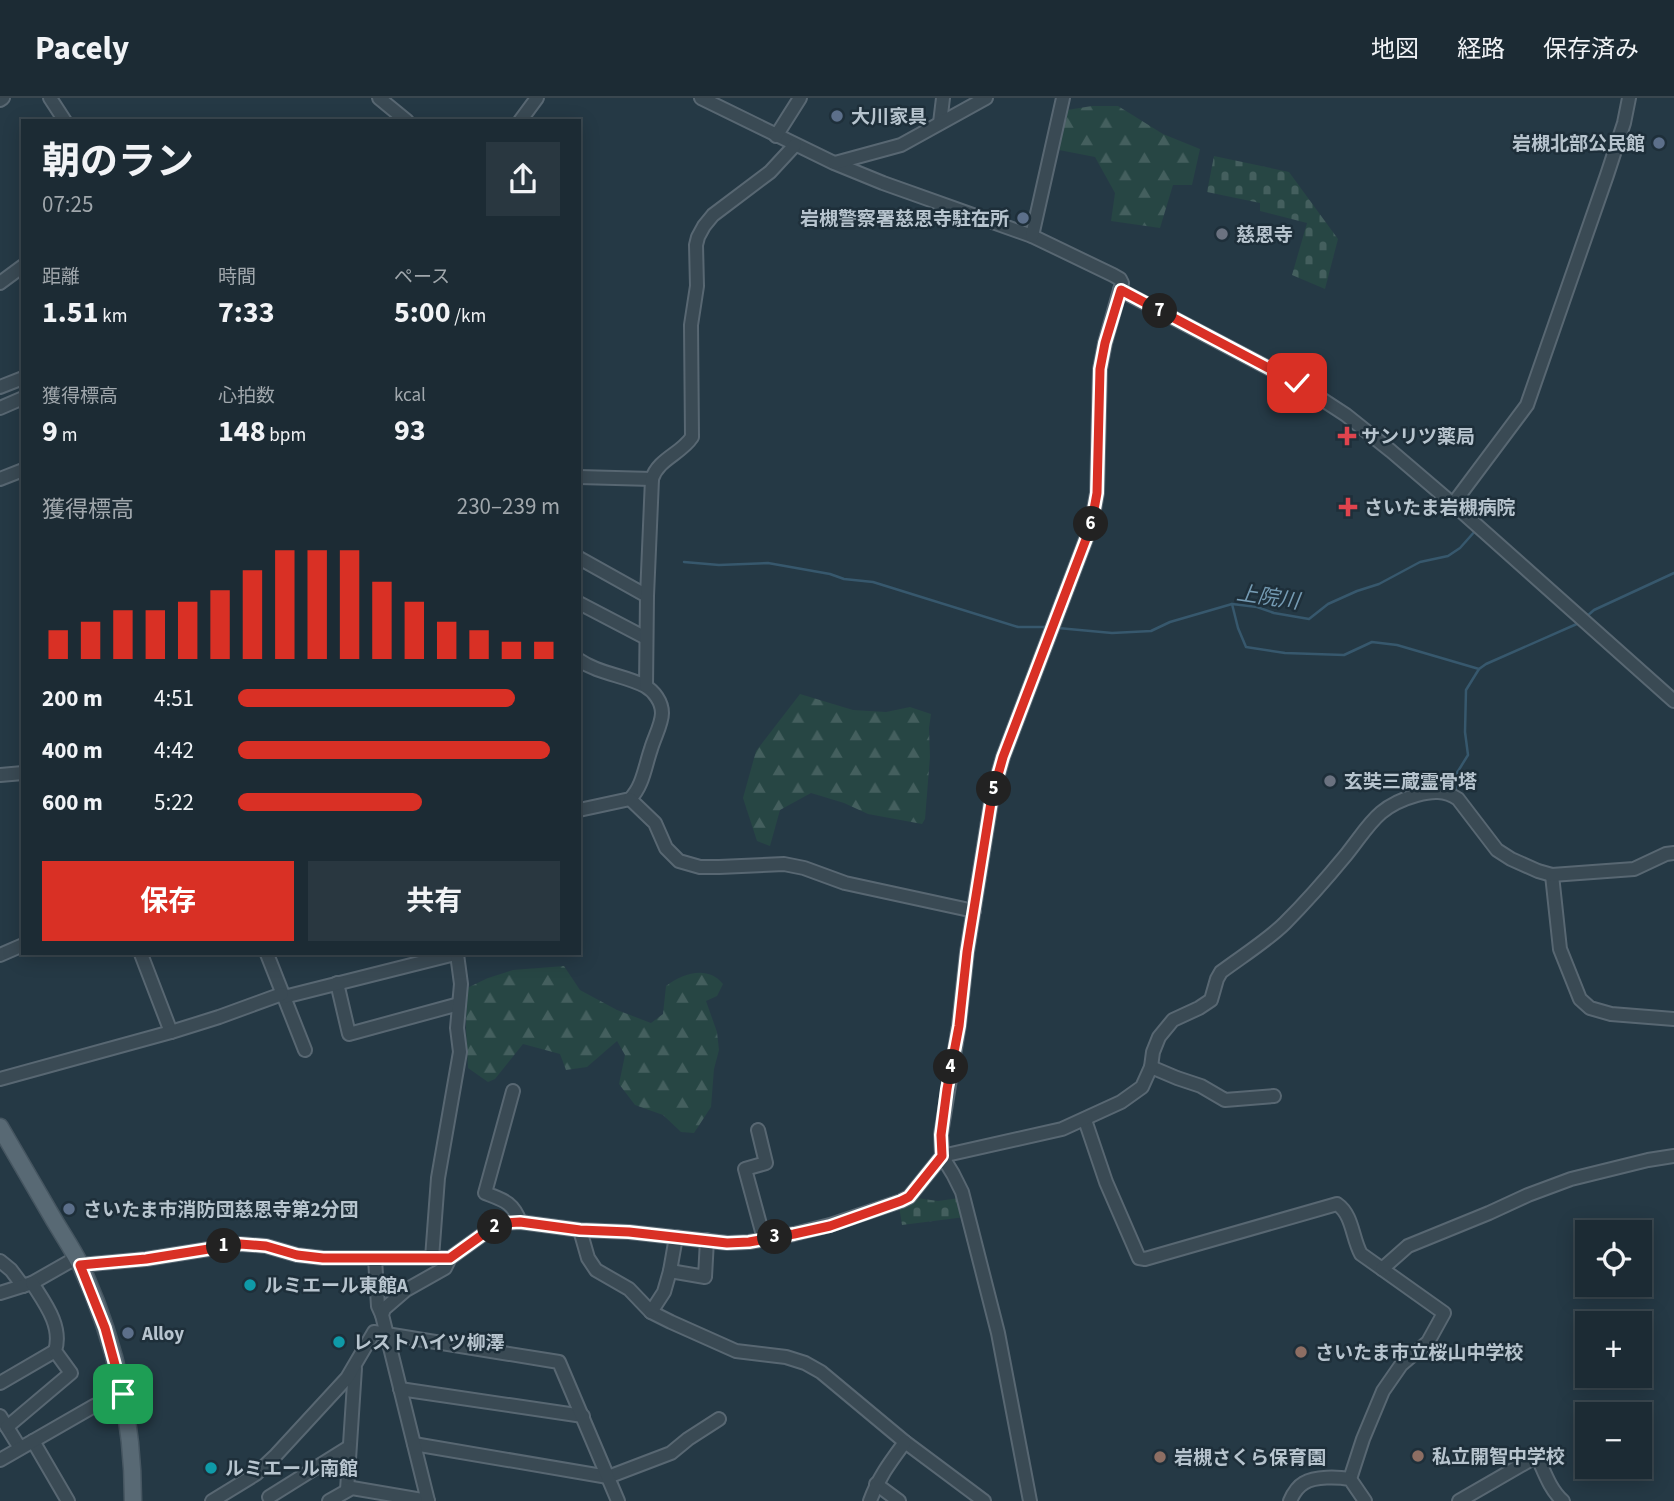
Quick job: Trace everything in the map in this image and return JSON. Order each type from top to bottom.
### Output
[{"type":"main road","points":[[0,1127],[78,1261],[105,1328],[123,1394],[130,1442],[132,1501]]},
{"type":"street","points":[[50,98],[64,119]]},
{"type":"street","points":[[379,98],[405,119]]},
{"type":"street","points":[[521,119],[537,98]]},
{"type":"street","points":[[701,98],[834,163],[1032,236],[1120,279],[1122,284],[1100,369],[1097,493],[1091,526],[1003,757],[992,796],[943,1123],[942,1156],[962,1192],[998,1333],[1030,1501]]},
{"type":"street","points":[[776,136],[800,98]]},
{"type":"street","points":[[940,123],[943,98]]},
{"type":"street","points":[[834,163],[901,145],[986,98]]},
{"type":"street","points":[[1032,236],[1063,98]]},
{"type":"street","points":[[1453,504],[1527,405],[1607,175],[1629,98]]},
{"type":"street","points":[[646,686],[652,479],[660,465],[692,437],[691,326],[697,285],[698,237],[713,215],[770,172],[795,145]]},
{"type":"street","points":[[0,283],[21,267]]},
{"type":"street","points":[[1121,290],[1307,390],[1346,415],[1453,504],[1674,701]]},
{"type":"street","points":[[0,387],[21,378]]},
{"type":"street","points":[[0,408],[21,399]]},
{"type":"street","points":[[0,479],[21,471]]},
{"type":"street","points":[[581,477],[652,479]]},
{"type":"street","points":[[581,559],[647,596]]},
{"type":"street","points":[[581,604],[646,638]]},
{"type":"street","points":[[581,661],[646,686],[657,697],[662,713],[641,783],[635,794],[630,799],[581,810]]},
{"type":"street","points":[[0,775],[21,773]]},
{"type":"street","points":[[382,1315],[384,1309],[406,1290],[445,1268],[450,1258],[503,1223],[520,1222],[727,1243],[794,1234],[830,1226],[909,1197],[942,1156],[1062,1129],[1121,1102],[1142,1087],[1159,1037],[1173,1020],[1211,1000],[1221,972],[1283,925],[1346,855],[1367,827],[1399,800],[1428,792],[1450,793],[1458,799],[1497,849],[1511,859],[1552,875],[1634,869],[1674,853]]},
{"type":"street","points":[[630,799],[655,823],[666,848],[679,861],[699,867],[783,864],[804,867],[845,883],[974,911]]},
{"type":"street","points":[[1552,875],[1560,949],[1580,999],[1590,1008],[1611,1014],[1674,1020]]},
{"type":"street","points":[[0,955],[21,946]]},
{"type":"street","points":[[141,955],[171,1032]]},
{"type":"street","points":[[267,955],[305,1050]]},
{"type":"street","points":[[0,1079],[171,1032],[283,996],[452,955]]},
{"type":"street","points":[[432,1258],[438,1178],[460,1052],[457,1028],[461,984],[456,955]]},
{"type":"street","points":[[337,983],[349,1034],[459,1004]]},
{"type":"street","points":[[1151,1067],[1201,1086],[1225,1100],[1275,1096]]},
{"type":"street","points":[[513,1091],[485,1193],[512,1205],[520,1222]]},
{"type":"street","points":[[1085,1120],[1106,1182],[1139,1258],[1145,1259],[1337,1204],[1345,1210],[1361,1254],[1444,1313],[1429,1342],[1401,1365],[1383,1391],[1350,1479]]},
{"type":"street","points":[[758,1130],[766,1163],[745,1169],[764,1239]]},
{"type":"street","points":[[1382,1269],[1408,1246],[1528,1195],[1571,1179],[1674,1156]]},
{"type":"street","points":[[580,1230],[588,1258],[596,1270],[629,1289],[651,1312],[736,1351],[786,1357],[821,1371],[905,1441],[984,1501]]},
{"type":"street","points":[[651,1312],[664,1292],[676,1237]]},
{"type":"street","points":[[670,1271],[705,1277],[707,1240]]},
{"type":"street","points":[[0,1293],[78,1261],[146,1259],[240,1244],[266,1246],[297,1255],[323,1258],[450,1258]]},
{"type":"street","points":[[329,1501],[352,1488],[428,1501],[378,1306],[375,1259]]},
{"type":"street","points":[[0,1261],[27,1284],[50,1310],[57,1345],[55,1351],[0,1383]]},
{"type":"street","points":[[212,1501],[256,1474],[276,1455],[347,1378],[374,1332],[559,1362],[618,1501]]},
{"type":"street","points":[[20,1448],[3,1422],[71,1373],[55,1351]]},
{"type":"street","points":[[347,1490],[355,1364]]},
{"type":"street","points":[[400,1389],[583,1416]]},
{"type":"street","points":[[0,1460],[94,1406],[123,1394]]},
{"type":"street","points":[[414,1444],[608,1477],[671,1453],[719,1419]]},
{"type":"street","points":[[33,1441],[68,1501]]},
{"type":"street","points":[[870,1501],[876,1484],[905,1441]]},
{"type":"street","points":[[269,1497],[349,1447]]},
{"type":"street","points":[[1459,1501],[1537,1456],[1558,1497],[1563,1501]]},
{"type":"street","points":[[1290,1501],[1295,1491],[1306,1482],[1336,1477],[1350,1479],[1365,1501]]},
{"type":"street","points":[[876,1484],[899,1501]]},
{"type":"green space","points":[[1118,106],[1163,134],[1200,149],[1192,185],[1173,185],[1160,228],[1111,221],[1115,193],[1095,157],[1059,150],[1067,110]]},
{"type":"green space","points":[[1214,156],[1289,172],[1338,239],[1325,289],[1292,275],[1307,223],[1260,211],[1260,203],[1207,192]]},
{"type":"green space","points":[[800,694],[853,710],[886,712],[910,707],[931,714],[925,819],[922,824],[868,814],[811,793],[780,810],[770,846],[757,841],[743,798],[756,751]]},
{"type":"green space","points":[[564,966],[580,990],[617,1010],[651,1023],[663,1014],[666,986],[673,981],[703,973],[710,974],[723,984],[717,996],[706,1001],[717,1032],[719,1050],[714,1069],[711,1107],[694,1133],[681,1132],[663,1115],[635,1105],[619,1084],[625,1055],[617,1041],[587,1067],[566,1070],[560,1054],[523,1044],[495,1079],[488,1082],[468,1068],[467,988],[513,970]]},
{"type":"green space","points":[[917,1198],[938,1201],[959,1198],[965,1217],[902,1225],[899,1206]]},
{"type":"waterway","name":"上院川","points":[[1058,628],[1112,633],[1151,631],[1170,622],[1232,604],[1309,619],[1328,604],[1379,584],[1420,562],[1448,556],[1460,548],[1476,530]]},
{"type":"waterway","name":"上院川","points":[[684,562],[719,565],[768,563],[830,574],[844,579],[873,582],[1018,627],[1048,627]]},
{"type":"waterway","name":"上院川","points":[[1586,617],[1594,610],[1674,573]]},
{"type":"waterway","points":[[1232,604],[1246,647],[1285,653],[1344,655],[1372,642],[1397,645],[1479,669]]},
{"type":"waterway","points":[[1456,788],[1455,776],[1468,755],[1465,732],[1466,690],[1479,669],[1579,623]]},
{"type":"place","name":"大川家具","points":[[837,116]]},
{"type":"place","name":"岩槻北部公民館","points":[[1659,143]]},
{"type":"place","name":"岩槻警察署慈恩寺駐在所","points":[[1023,218]]},
{"type":"place","name":"慈恩寺","points":[[1222,234]]},
{"type":"place","name":"サンリツ薬局","points":[[1347,436]]},
{"type":"place","name":"さいたま岩槻病院","points":[[1348,507]]},
{"type":"place","name":"玄奘三蔵霊骨塔","points":[[1330,781]]},
{"type":"place","name":"さいたま市消防団慈恩寺第2分団","points":[[69,1209]]},
{"type":"place","name":"ルミエール東館A","points":[[250,1285]]},
{"type":"place","name":"Alloy","points":[[128,1333]]},
{"type":"place","name":"レストハイツ柳澤","points":[[339,1342]]},
{"type":"place","name":"さいたま市立桜山中学校","points":[[1301,1352]]},
{"type":"place","name":"私立開智中学校","points":[[1418,1456]]},
{"type":"place","name":"岩槻さくら保育園","points":[[1160,1457]]},
{"type":"place","name":"ルミエール南館","points":[[211,1468]]},
{"type":"route","points":[[123,1394],[105,1328],[80,1265],[177,1255],[240,1244],[266,1246],[297,1255],[323,1258],[450,1258],[503,1223],[520,1222],[727,1243],[749,1242],[830,1226],[909,1197],[942,1156],[941,1135],[947,1089],[959,1026],[967,952],[992,796],[1003,757],[1091,526],[1097,493],[1100,369],[1121,290],[1297,383]]}]
